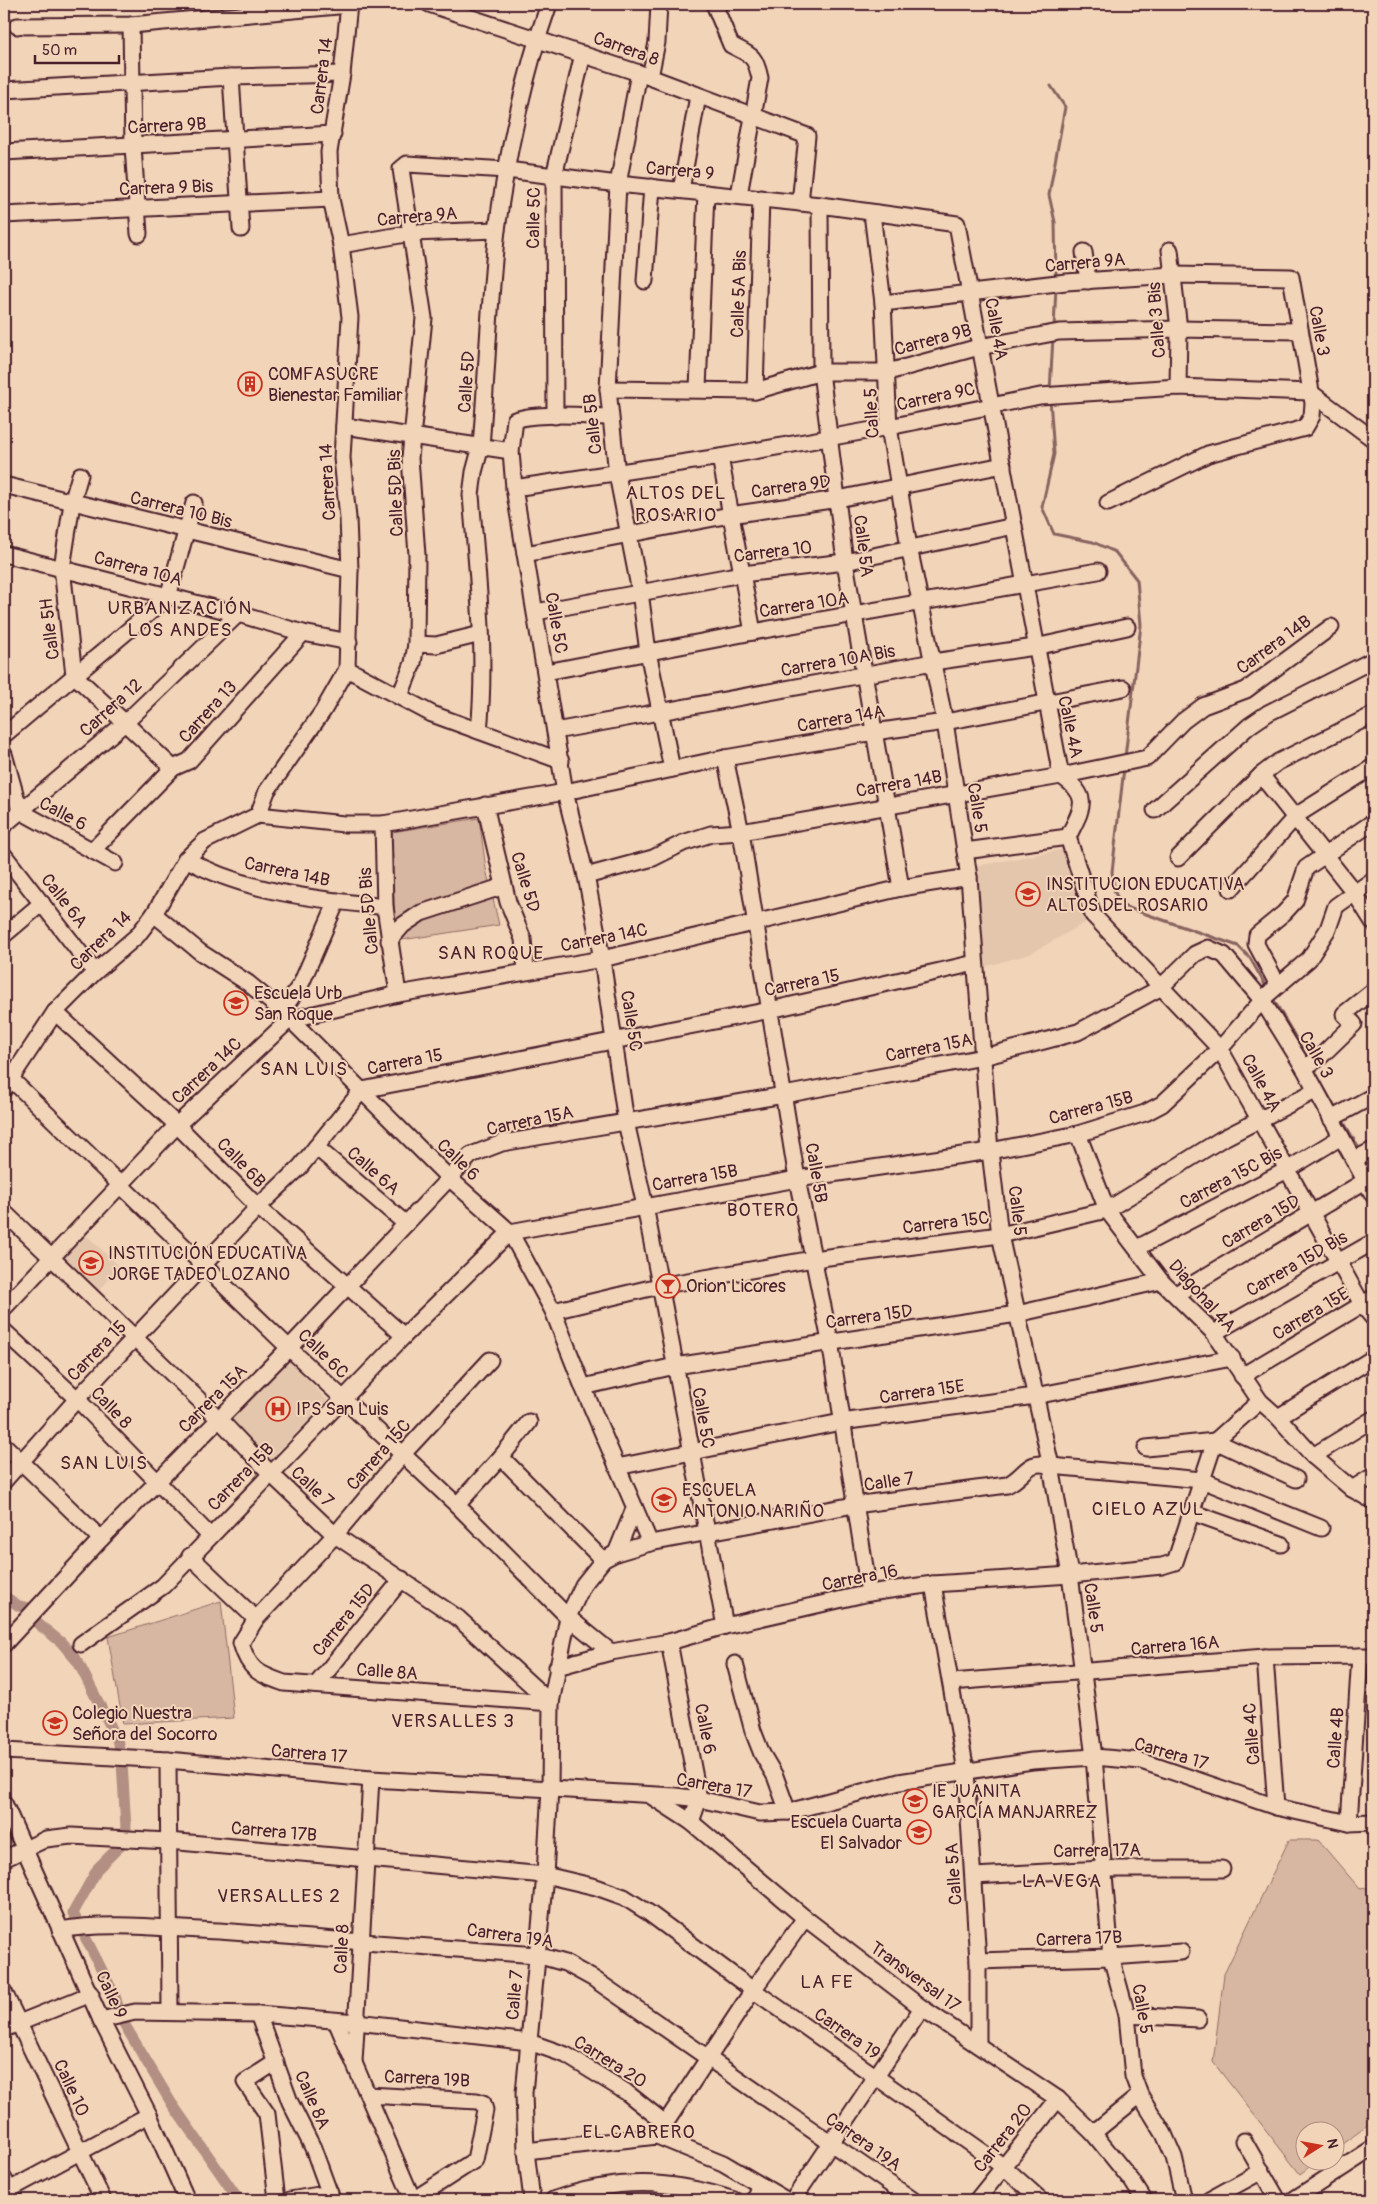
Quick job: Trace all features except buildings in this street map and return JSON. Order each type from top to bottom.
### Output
[{"type":"street","points":[[17,26],[131,25],[349,4]]},
{"type":"street","name":"Carrera 14","points":[[8,1084],[55,1012],[95,972],[137,936],[154,914],[186,859],[205,841],[258,816],[267,791],[323,711],[347,669],[350,570],[348,518],[342,458],[350,317],[341,245],[331,199],[329,152],[342,74],[349,4]]},
{"type":"street","name":"Carrera 8","points":[[429,4],[644,75],[807,136],[800,202]]},
{"type":"street","name":"Calle 5D","points":[[479,731],[482,698],[481,634],[471,495],[474,472],[481,446],[497,230],[507,170],[537,39],[549,4]]},
{"type":"street","name":"Calle 5B","points":[[658,4],[657,42],[644,75],[618,184],[608,389],[609,417],[640,592],[648,652],[672,768]]},
{"type":"street","points":[[714,4],[731,45],[752,55],[760,78],[739,195]]},
{"type":"street","points":[[131,25],[133,146],[139,234]]},
{"type":"street","name":"Calle 5C","points":[[583,54],[554,176],[555,416],[515,420],[511,451],[514,488],[565,792],[586,876],[602,959],[626,1122],[645,1206],[690,1452],[725,1626]]},
{"type":"street","points":[[4,90],[231,77],[342,74]]},
{"type":"street","points":[[231,77],[241,204],[241,230]]},
{"type":"street","points":[[681,190],[698,96]]},
{"type":"street","name":"Carrera 9B","points":[[4,152],[236,141],[333,134]]},
{"type":"street","name":"Carrera 9","points":[[400,168],[407,164],[507,170],[618,184],[800,202],[957,224]]},
{"type":"street","name":"Calle 5D Bis","points":[[400,168],[412,233],[424,318],[410,458],[417,555],[416,644],[413,663],[400,696]]},
{"type":"street","points":[[645,281],[652,187]]},
{"type":"street","points":[[698,389],[706,193]]},
{"type":"street","name":"Calle 5A Bis","points":[[755,391],[761,198]]},
{"type":"street","name":"Carrera 9 Bis","points":[[4,215],[331,199]]},
{"type":"street","name":"Calle 5A","points":[[820,205],[821,372],[845,562],[900,888]]},
{"type":"street","name":"Calle 5","points":[[872,212],[883,303],[888,372],[889,427],[920,604],[946,722],[969,877],[990,1151],[1000,1235],[1051,1466],[1070,1575],[1094,1757],[1111,1958],[1127,2015],[1130,2060],[1140,2095],[1164,2134],[1174,2157],[1184,2200]]},
{"type":"street","name":"Calle 4A","points":[[957,224],[979,347],[993,404],[1026,585],[1035,647],[1061,776],[1077,786],[1081,798],[1081,810],[1068,837],[1093,915],[1160,988],[1220,1049],[1338,1262],[1368,1302],[1373,1318]]},
{"type":"street","name":"Carrera 9A","points":[[341,245],[412,233],[497,230]]},
{"type":"street","name":"Calle 3 Bis","points":[[1170,250],[1179,329],[1178,387]]},
{"type":"street","points":[[1084,252],[1088,281]]},
{"type":"street","name":"Carrera 9A","points":[[883,303],[1066,282],[1173,275],[1291,276]]},
{"type":"street","name":"Calle 3","points":[[1108,503],[1208,454],[1305,428],[1312,416],[1313,403],[1291,276]]},
{"type":"street","name":"Carrera 9B","points":[[608,389],[755,391],[821,372],[888,372],[979,347],[1052,334],[1179,329],[1300,331]]},
{"type":"street","name":"Carrera 9C","points":[[514,488],[618,474],[720,457],[889,427],[993,404],[1040,396],[1178,387],[1310,392]]},
{"type":"street","points":[[1310,392],[1373,439]]},
{"type":"street","points":[[555,416],[609,417]]},
{"type":"street","points":[[344,426],[511,451]]},
{"type":"street","points":[[720,457],[753,632]]},
{"type":"street","name":"Carrera 9D","points":[[525,554],[730,515],[899,488],[1004,465]]},
{"type":"street","name":"Calle 5H","points":[[80,474],[72,503],[62,568],[74,674],[173,768]]},
{"type":"street","name":"Carrera 10 Bis","points":[[4,485],[350,570]]},
{"type":"street","points":[[4,735],[74,674],[168,597],[194,502]]},
{"type":"street","name":"Carrera 10","points":[[536,612],[742,574],[845,562],[1014,526]]},
{"type":"street","name":"Carrera 10A","points":[[4,554],[238,614],[303,633],[349,642]]},
{"type":"street","name":"Carrera 10A","points":[[546,672],[753,632],[854,616],[1098,571]]},
{"type":"street","name":"Carrera 12","points":[[4,825],[126,722],[238,614]]},
{"type":"street","name":"Carrera 10A Bis","points":[[555,731],[933,662],[1035,647],[1127,627]]},
{"type":"street","name":"Carrera 14B","points":[[586,876],[653,858],[683,843],[711,834],[741,832],[1061,776],[1147,758],[1183,721],[1203,706],[1246,690],[1331,627]]},
{"type":"street","name":"Carrera 13","points":[[92,850],[173,768],[189,761],[303,633]]},
{"type":"street","points":[[416,644],[436,645],[481,634]]},
{"type":"street","points":[[1155,810],[1249,726],[1268,713],[1373,660]]},
{"type":"street","points":[[347,669],[432,714],[560,761]]},
{"type":"street","name":"Carrera 14A","points":[[565,792],[725,758],[874,732],[946,722],[1046,701],[1124,688]]},
{"type":"street","points":[[1178,858],[1261,775],[1278,762],[1373,716]]},
{"type":"street","name":"Calle 6","points":[[4,754],[20,812],[115,863]]},
{"type":"street","name":"Calle 5B","points":[[725,758],[741,832],[797,1179],[830,1341],[841,1422],[869,1593]]},
{"type":"street","points":[[1231,889],[1296,816],[1373,767]]},
{"type":"street","points":[[1261,775],[1296,816],[1354,892],[1373,922]]},
{"type":"street","points":[[258,816],[344,824],[382,824],[485,804],[565,792]]},
{"type":"street","name":"Calle 5D","points":[[485,804],[504,886],[523,939],[526,971]]},
{"type":"street","points":[[1270,992],[1255,940],[1295,900],[1306,868],[1373,822]]},
{"type":"street","name":"Calle 5D Bis","points":[[382,824],[385,907],[398,994]]},
{"type":"street","points":[[965,851],[1068,837]]},
{"type":"street","name":"Calle 6A","points":[[4,855],[95,972]]},
{"type":"street","name":"Carrera 14B","points":[[186,859],[222,878],[309,898],[385,907]]},
{"type":"street","name":"Carrera 14C","points":[[4,1308],[119,1184],[285,1016],[398,994],[602,959],[756,924],[900,888],[969,877]]},
{"type":"street","name":"Carrera 15B","points":[[81,1644],[163,1586],[404,1336],[510,1232],[797,1179],[990,1151],[1078,1134],[1145,1113],[1162,1104],[1220,1049],[1270,992],[1310,959],[1328,929],[1336,906],[1373,880]]},
{"type":"street","points":[[389,942],[403,925],[421,913],[504,886]]},
{"type":"street","points":[[285,1016],[338,901]]},
{"type":"street","points":[[4,935],[42,903]]},
{"type":"street","name":"Calle 6","points":[[154,914],[200,952],[248,983],[285,1016],[449,1178],[510,1232],[554,1311],[582,1387],[650,1543]]},
{"type":"street","name":"Calle 3","points":[[1208,948],[1224,955],[1270,992],[1310,1063],[1315,1090],[1339,1115],[1341,1137],[1365,1154],[1365,1181],[1373,1195]]},
{"type":"street","name":"Carrera 15A","points":[[4,1644],[101,1539],[220,1420],[472,1155],[502,1143],[983,1057],[1078,1032],[1160,988],[1195,954],[1208,948]]},
{"type":"street","name":"Carrera 15","points":[[4,1481],[77,1399],[258,1207],[300,1167],[362,1090],[770,1010],[975,964]]},
{"type":"street","points":[[1310,1063],[1354,1024],[1344,1014],[1373,991]]},
{"type":"street","name":"Calle 6B","points":[[55,1012],[177,1125],[258,1207],[404,1336]]},
{"type":"street","name":"Calle 6C","points":[[8,1084],[119,1184],[289,1348],[457,1505],[568,1617],[611,1652]]},
{"type":"street","name":"Carrera 15C","points":[[554,1311],[659,1286],[812,1259],[1000,1235],[1107,1210],[1220,1140],[1315,1090]]},
{"type":"street","points":[[1339,1115],[1373,1096]]},
{"type":"street","name":"Diagonal 4A","points":[[1078,1134],[1107,1210],[1161,1281],[1214,1333],[1260,1401],[1278,1417],[1313,1456],[1352,1489],[1373,1501]]},
{"type":"street","name":"Carrera 15C Bis","points":[[1137,1248],[1287,1170],[1341,1137]]},
{"type":"street","name":"Calle 6A","points":[[316,1147],[406,1224]]},
{"type":"street","name":"Carrera 15D","points":[[1176,1294],[1365,1181]]},
{"type":"street","name":"Calle 7","points":[[4,1212],[220,1420],[271,1474],[335,1535],[458,1618],[551,1703]]},
{"type":"street","name":"Carrera 15D Bis","points":[[1214,1333],[1373,1242]]},
{"type":"street","name":"Carrera 15D","points":[[582,1387],[675,1366],[1017,1314],[1161,1281]]},
{"type":"street","name":"Carrera 15E","points":[[1242,1376],[1368,1302]]},
{"type":"street","name":"Calle 8","points":[[4,1331],[77,1399],[210,1536]]},
{"type":"street","name":"Carrera 15E","points":[[617,1467],[841,1422],[1035,1396],[1232,1358]]},
{"type":"street","points":[[1278,1417],[1373,1358]]},
{"type":"street","name":"Carrera 15C","points":[[241,1643],[256,1619],[335,1535],[402,1455],[490,1360]]},
{"type":"street","points":[[1260,1401],[1216,1440],[1191,1512],[1281,1544]]},
{"type":"street","points":[[1313,1456],[1373,1419]]},
{"type":"street","points":[[457,1505],[501,1457],[529,1422]]},
{"type":"street","points":[[1146,1448],[1216,1440],[1296,1479]]},
{"type":"street","points":[[4,1445],[101,1539]]},
{"type":"street","points":[[501,1457],[610,1556],[634,1509]]},
{"type":"street","name":"Calle 7","points":[[532,2200],[526,2152],[524,2093],[545,1875],[550,1789],[551,1703],[568,1617],[583,1585],[610,1556],[650,1543],[707,1531],[854,1505],[1007,1485],[1017,1480],[1032,1464],[1041,1463],[1051,1466],[1202,1480],[1322,1528]]},
{"type":"street","points":[[1352,1489],[1373,1476]]},
{"type":"street","name":"Carrera 16","points":[[557,1667],[611,1652],[669,1642],[725,1626],[869,1593],[933,1584],[1070,1575],[1162,1566],[1175,1562],[1191,1512]]},
{"type":"street","points":[[190,1556],[256,1619]]},
{"type":"street","name":"Carrera 15D","points":[[316,1685],[402,1579]]},
{"type":"street","name":"Calle 5A","points":[[933,1584],[966,1771],[978,1961],[978,2045]]},
{"type":"street","name":"Calle 6","points":[[669,1642],[699,1799],[691,1822]]},
{"type":"street","name":"Calle 8A","points":[[241,1643],[245,1657],[258,1674],[284,1683],[551,1703]]},
{"type":"street","name":"Carrera 16A","points":[[950,1682],[1265,1658],[1367,1656]]},
{"type":"street","name":"Calle 4B","points":[[1349,1823],[1367,1656]]},
{"type":"street","name":"Calle 4C","points":[[1265,1658],[1276,1807]]},
{"type":"street","points":[[735,1664],[753,1731],[762,1754],[775,1776],[788,1812]]},
{"type":"street","name":"Carrera 17","points":[[4,1751],[168,1760],[371,1779],[622,1792],[699,1799],[760,1813],[788,1812],[899,1782],[1032,1761],[1094,1757],[1141,1761],[1276,1807],[1349,1823],[1373,1822]]},
{"type":"street","points":[[168,1760],[170,2012]]},
{"type":"street","name":"Calle 8","points":[[354,2062],[371,1779]]},
{"type":"street","name":"Transversal 17","points":[[651,1796],[691,1822],[805,1918],[922,2008],[1058,2099],[1093,2133],[1132,2181],[1144,2200]]},
{"type":"street","name":"Calle 9","points":[[4,1804],[24,1848],[66,1928],[101,2020],[149,2115],[187,2200]]},
{"type":"street","name":"Carrera 17B","points":[[4,1859],[46,1839],[71,1836],[168,1841],[545,1875]]},
{"type":"street","name":"Carrera 17A","points":[[974,1876],[1102,1869],[1222,1869]]},
{"type":"street","name":"Carrera 19","points":[[545,1875],[570,1879],[624,1897],[649,1913],[753,1990],[1004,2167],[1041,2200]]},
{"type":"street","points":[[526,2152],[661,2129],[753,1990],[805,1918]]},
{"type":"street","name":"Carrera 19A","points":[[66,1928],[90,1926],[168,1929],[362,1940],[537,1956],[565,1963],[594,1979],[913,2200]]},
{"type":"street","name":"Carrera 17B","points":[[978,1961],[1111,1958],[1181,1952]]},
{"type":"street","name":"Calle 10","points":[[4,1992],[103,2200]]},
{"type":"street","points":[[4,2030],[19,2022],[91,1994]]},
{"type":"street","points":[[793,2200],[830,2142],[876,2078],[922,2008]]},
{"type":"street","points":[[101,2020],[135,2012],[258,2014],[357,2022],[529,2042]]},
{"type":"street","name":"Calle 8A","points":[[258,2014],[290,2102],[313,2148],[331,2197]]},
{"type":"street","points":[[1127,2015],[1198,2019]]},
{"type":"street","name":"Calle 8","points":[[336,2021],[413,2200]]},
{"type":"street","name":"Carrera 20","points":[[529,2042],[566,2055],[626,2092],[661,2129],[723,2163],[756,2193],[786,2200]]},
{"type":"street","points":[[276,2062],[245,2082],[267,2114],[277,2200]]},
{"type":"street","name":"Carrera 19B","points":[[368,2095],[477,2101],[483,2103],[485,2110],[475,2160],[413,2200]]},
{"type":"street","points":[[1093,2133],[1140,2095]]},
{"type":"street","name":"Carrera 20","points":[[977,2200],[1058,2099]]},
{"type":"street","points":[[267,2114],[290,2102]]},
{"type":"street","points":[[9,2190],[149,2115]]},
{"type":"street","points":[[1244,2141],[1278,2200]]},
{"type":"street","points":[[1293,2200],[1373,2148]]},
{"type":"street","points":[[1209,2200],[1262,2171]]},
{"type":"street","points":[[553,2200],[591,2190],[645,2183],[687,2187],[734,2200]]},
{"type":"street","points":[[290,2200],[331,2197]]},
{"type":"shaded area","points":[[479,818],[486,869],[499,925],[395,941],[392,832]]},
{"type":"shaded area","name":"INSTITUCION EDUCATIVA ALTOS DEL ROSARIO","points":[[1070,848],[1090,920],[1030,954],[984,967],[971,867]]},
{"type":"shaded area","name":"INSTITUCIÓN EDUCATIVA JORGE TADEO LOZANO","points":[[84,1233],[120,1267],[97,1293],[61,1259]]},
{"type":"shaded area","name":"IPS San Luis","points":[[287,1358],[328,1401],[268,1461],[229,1418]]},
{"type":"shaded area","points":[[221,1601],[234,1718],[123,1724],[108,1637]]},
{"type":"shaded area","points":[[1289,1840],[1318,1840],[1360,1889],[1373,1887],[1373,2121],[1344,2142],[1344,2122],[1294,2122],[1294,2166],[1213,2062],[1224,1974]]},
{"type":"waterway","points":[[1051,86],[1065,107],[1049,195],[1055,222],[1056,278]]},
{"type":"waterway","points":[[1054,328],[1056,287]]},
{"type":"waterway","points":[[1050,391],[1053,337]]},
{"type":"waterway","points":[[1050,399],[1054,454],[1042,507],[1054,534],[1093,542],[1115,552],[1137,580],[1141,625],[1125,757]]},
{"type":"waterway","points":[[1124,768],[1112,872],[1115,893],[1123,906],[1238,946],[1250,958],[1268,990]]},
{"type":"waterway","points":[[1272,997],[1308,1059]]},
{"type":"waterway","points":[[1312,1067],[1337,1111]]},
{"type":"waterway","points":[[1342,1119],[1361,1152]]},
{"type":"waterway","points":[[1365,1160],[1373,1174]]},
{"type":"waterway","points":[[4,1596],[19,1606],[33,1609],[37,1623],[61,1642],[78,1662],[117,1739],[122,1762],[126,1828],[119,1847],[98,1868],[73,1913],[115,1996],[123,2022],[172,2104],[239,2200]]},
{"type":"place","name":"COMFASUCRE Bienestar Familiar","points":[[250,384]]},
{"type":"place","name":"INSTITUCION EDUCATIVA ALTOS DEL ROSARIO","points":[[1028,894]]},
{"type":"place","name":"Escuela Urb San Roque","points":[[236,1003]]},
{"type":"place","name":"INSTITUCIÓN EDUCATIVA JORGE TADEO LOZANO","points":[[91,1263]]},
{"type":"place","name":"Orion Licores","points":[[668,1286]]},
{"type":"place","name":"IPS San Luis","points":[[278,1409]]},
{"type":"place","name":"ESCUELA ANTONIO NARIÑO","points":[[664,1500]]},
{"type":"place","name":"Colegio Nuestra Señora del Socorro","points":[[55,1723]]},
{"type":"place","name":"IE JUANITA GARCÍA MANJARREZ","points":[[915,1801]]},
{"type":"place","name":"Escuela Cuarta El Salvador","points":[[919,1832]]},
{"type":"district","name":"ALTOS DEL ROSARIO","points":[[676,504]]},
{"type":"district","name":"URBANIZACIÓN LOS ANDES","points":[[180,619]]},
{"type":"district","name":"SAN ROQUE","points":[[491,953]]},
{"type":"district","name":"SAN LUIS","points":[[304,1069]]},
{"type":"district","name":"BOTERO","points":[[763,1210]]},
{"type":"district","name":"SAN LUIS","points":[[104,1463]]},
{"type":"district","name":"CIELO AZUL","points":[[1148,1509]]},
{"type":"district","name":"VERSALLES 3","points":[[453,1721]]},
{"type":"district","name":"LA VEGA","points":[[1062,1881]]},
{"type":"district","name":"VERSALLES 2","points":[[279,1896]]},
{"type":"district","name":"LA FE","points":[[827,1982]]},
{"type":"district","name":"EL CABRERO","points":[[639,2132]]}]
